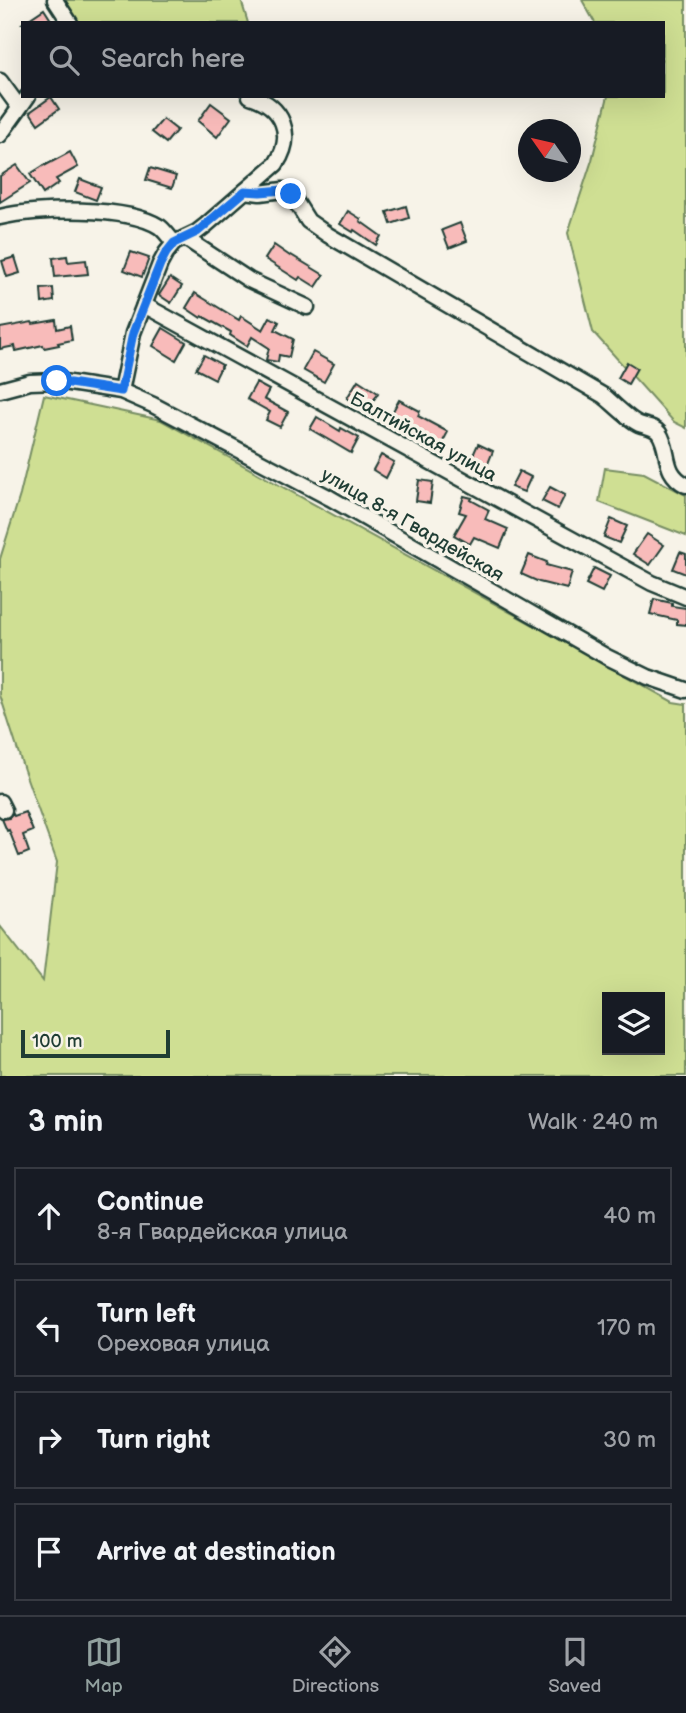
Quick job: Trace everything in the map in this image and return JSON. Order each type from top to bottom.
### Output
[{"type":"street","points":[[55,0],[69,21]]},
{"type":"street","points":[[0,81],[24,102],[0,135]]},
{"type":"street","points":[[121,391],[129,348],[166,253],[197,232],[245,191],[276,164],[283,152],[286,140],[284,127],[277,113],[254,98]]},
{"type":"street","points":[[245,191],[283,190],[291,194],[308,221],[328,235],[604,396],[637,423],[652,427],[660,436],[669,468],[674,476],[686,485]]},
{"type":"street","points":[[0,217],[16,213],[77,210],[150,222],[249,280],[307,307]]},
{"type":"street","name":"Балтийская улица","points":[[144,305],[640,576],[686,597]]},
{"type":"street","name":"улица 8-я Гвардейская","points":[[0,390],[30,382],[57,381],[121,391],[153,405],[330,498],[607,657],[648,677],[686,690]]},
{"type":"green space","points":[[54,0],[241,0],[247,21],[65,21]]},
{"type":"green space","points":[[582,0],[686,0],[686,428],[674,422],[593,332],[568,233],[592,160],[608,98],[665,98],[665,21],[594,21]]},
{"type":"green space","points":[[44,395],[161,420],[673,702],[686,704],[686,1076],[0,1076],[0,926],[43,981],[57,862],[0,695],[0,559],[20,495]]},
{"type":"green space","points":[[605,468],[644,473],[686,495],[686,536],[599,502]]},
{"type":"building","points":[[44,9],[52,21],[26,21]]},
{"type":"building","points":[[50,98],[59,109],[38,124],[30,112]]},
{"type":"building","points":[[211,103],[231,118],[217,137],[198,121]]},
{"type":"building","points":[[163,119],[177,130],[166,143],[152,132]]},
{"type":"building","points":[[70,152],[78,167],[56,179],[59,183],[43,194],[30,174]]},
{"type":"building","points":[[17,165],[30,183],[0,202],[0,176]]},
{"type":"building","points":[[150,168],[176,176],[172,188],[146,180]]},
{"type":"building","points":[[80,179],[101,187],[96,200],[75,192]]},
{"type":"building","points":[[406,206],[409,218],[391,224],[387,212]]},
{"type":"building","points":[[348,211],[381,236],[376,245],[340,224]]},
{"type":"building","points":[[460,223],[467,241],[449,248],[442,230]]},
{"type":"building","points":[[274,245],[324,275],[316,287],[300,277],[298,280],[265,259]]},
{"type":"building","points":[[131,252],[149,258],[142,277],[124,270]]},
{"type":"building","points":[[67,256],[68,262],[86,260],[88,274],[55,277],[53,258]]},
{"type":"building","points":[[15,257],[20,273],[7,277],[2,261]]},
{"type":"building","points":[[170,278],[182,286],[171,303],[159,295]]},
{"type":"building","points":[[53,288],[54,301],[42,303],[41,289]]},
{"type":"building","points":[[195,293],[239,320],[241,316],[263,330],[270,317],[279,322],[275,330],[293,339],[289,357],[279,355],[278,362],[266,360],[269,348],[252,337],[247,346],[230,335],[231,332],[186,308]]},
{"type":"building","points":[[56,320],[57,329],[70,326],[72,340],[44,348],[43,345],[16,351],[15,346],[0,349],[0,328]]},
{"type":"building","points":[[163,328],[186,342],[176,360],[153,346]]},
{"type":"building","points":[[313,352],[334,364],[324,382],[303,370]]},
{"type":"building","points":[[204,355],[222,365],[215,379],[196,369]]},
{"type":"building","points":[[627,362],[637,368],[628,384],[618,378]]},
{"type":"building","points":[[358,380],[378,393],[367,411],[347,398]]},
{"type":"building","points":[[256,383],[269,390],[264,399],[288,412],[280,427],[266,420],[270,412],[247,399]]},
{"type":"building","points":[[399,400],[420,411],[418,416],[448,432],[439,449],[388,420]]},
{"type":"building","points":[[317,417],[340,431],[341,428],[359,438],[351,453],[310,429]]},
{"type":"building","points":[[478,444],[493,451],[485,471],[469,464]]},
{"type":"building","points":[[381,455],[394,462],[386,478],[373,470]]},
{"type":"building","points":[[519,471],[531,477],[524,492],[511,487]]},
{"type":"building","points":[[419,480],[433,482],[430,503],[416,501]]},
{"type":"building","points":[[550,487],[565,495],[558,509],[542,501]]},
{"type":"building","points":[[464,496],[472,498],[471,500],[489,510],[485,519],[508,529],[500,548],[474,537],[470,544],[454,535],[466,514],[459,512]]},
{"type":"building","points":[[611,519],[627,526],[619,543],[604,537]]},
{"type":"building","points":[[647,534],[664,545],[650,565],[633,554]]},
{"type":"building","points":[[680,552],[686,554],[686,574],[673,569]]},
{"type":"building","points":[[529,555],[547,562],[546,565],[572,572],[567,589],[521,574]]},
{"type":"building","points":[[594,568],[610,576],[602,592],[586,584]]},
{"type":"building","points":[[654,599],[686,608],[686,625],[677,624],[677,620],[650,614]]},
{"type":"building","points":[[25,812],[33,831],[23,835],[29,852],[19,856],[2,819]]},
{"type":"route","points":[[57,381],[121,391],[133,333],[160,264],[174,243],[197,232],[245,191],[283,190],[291,194]]}]
